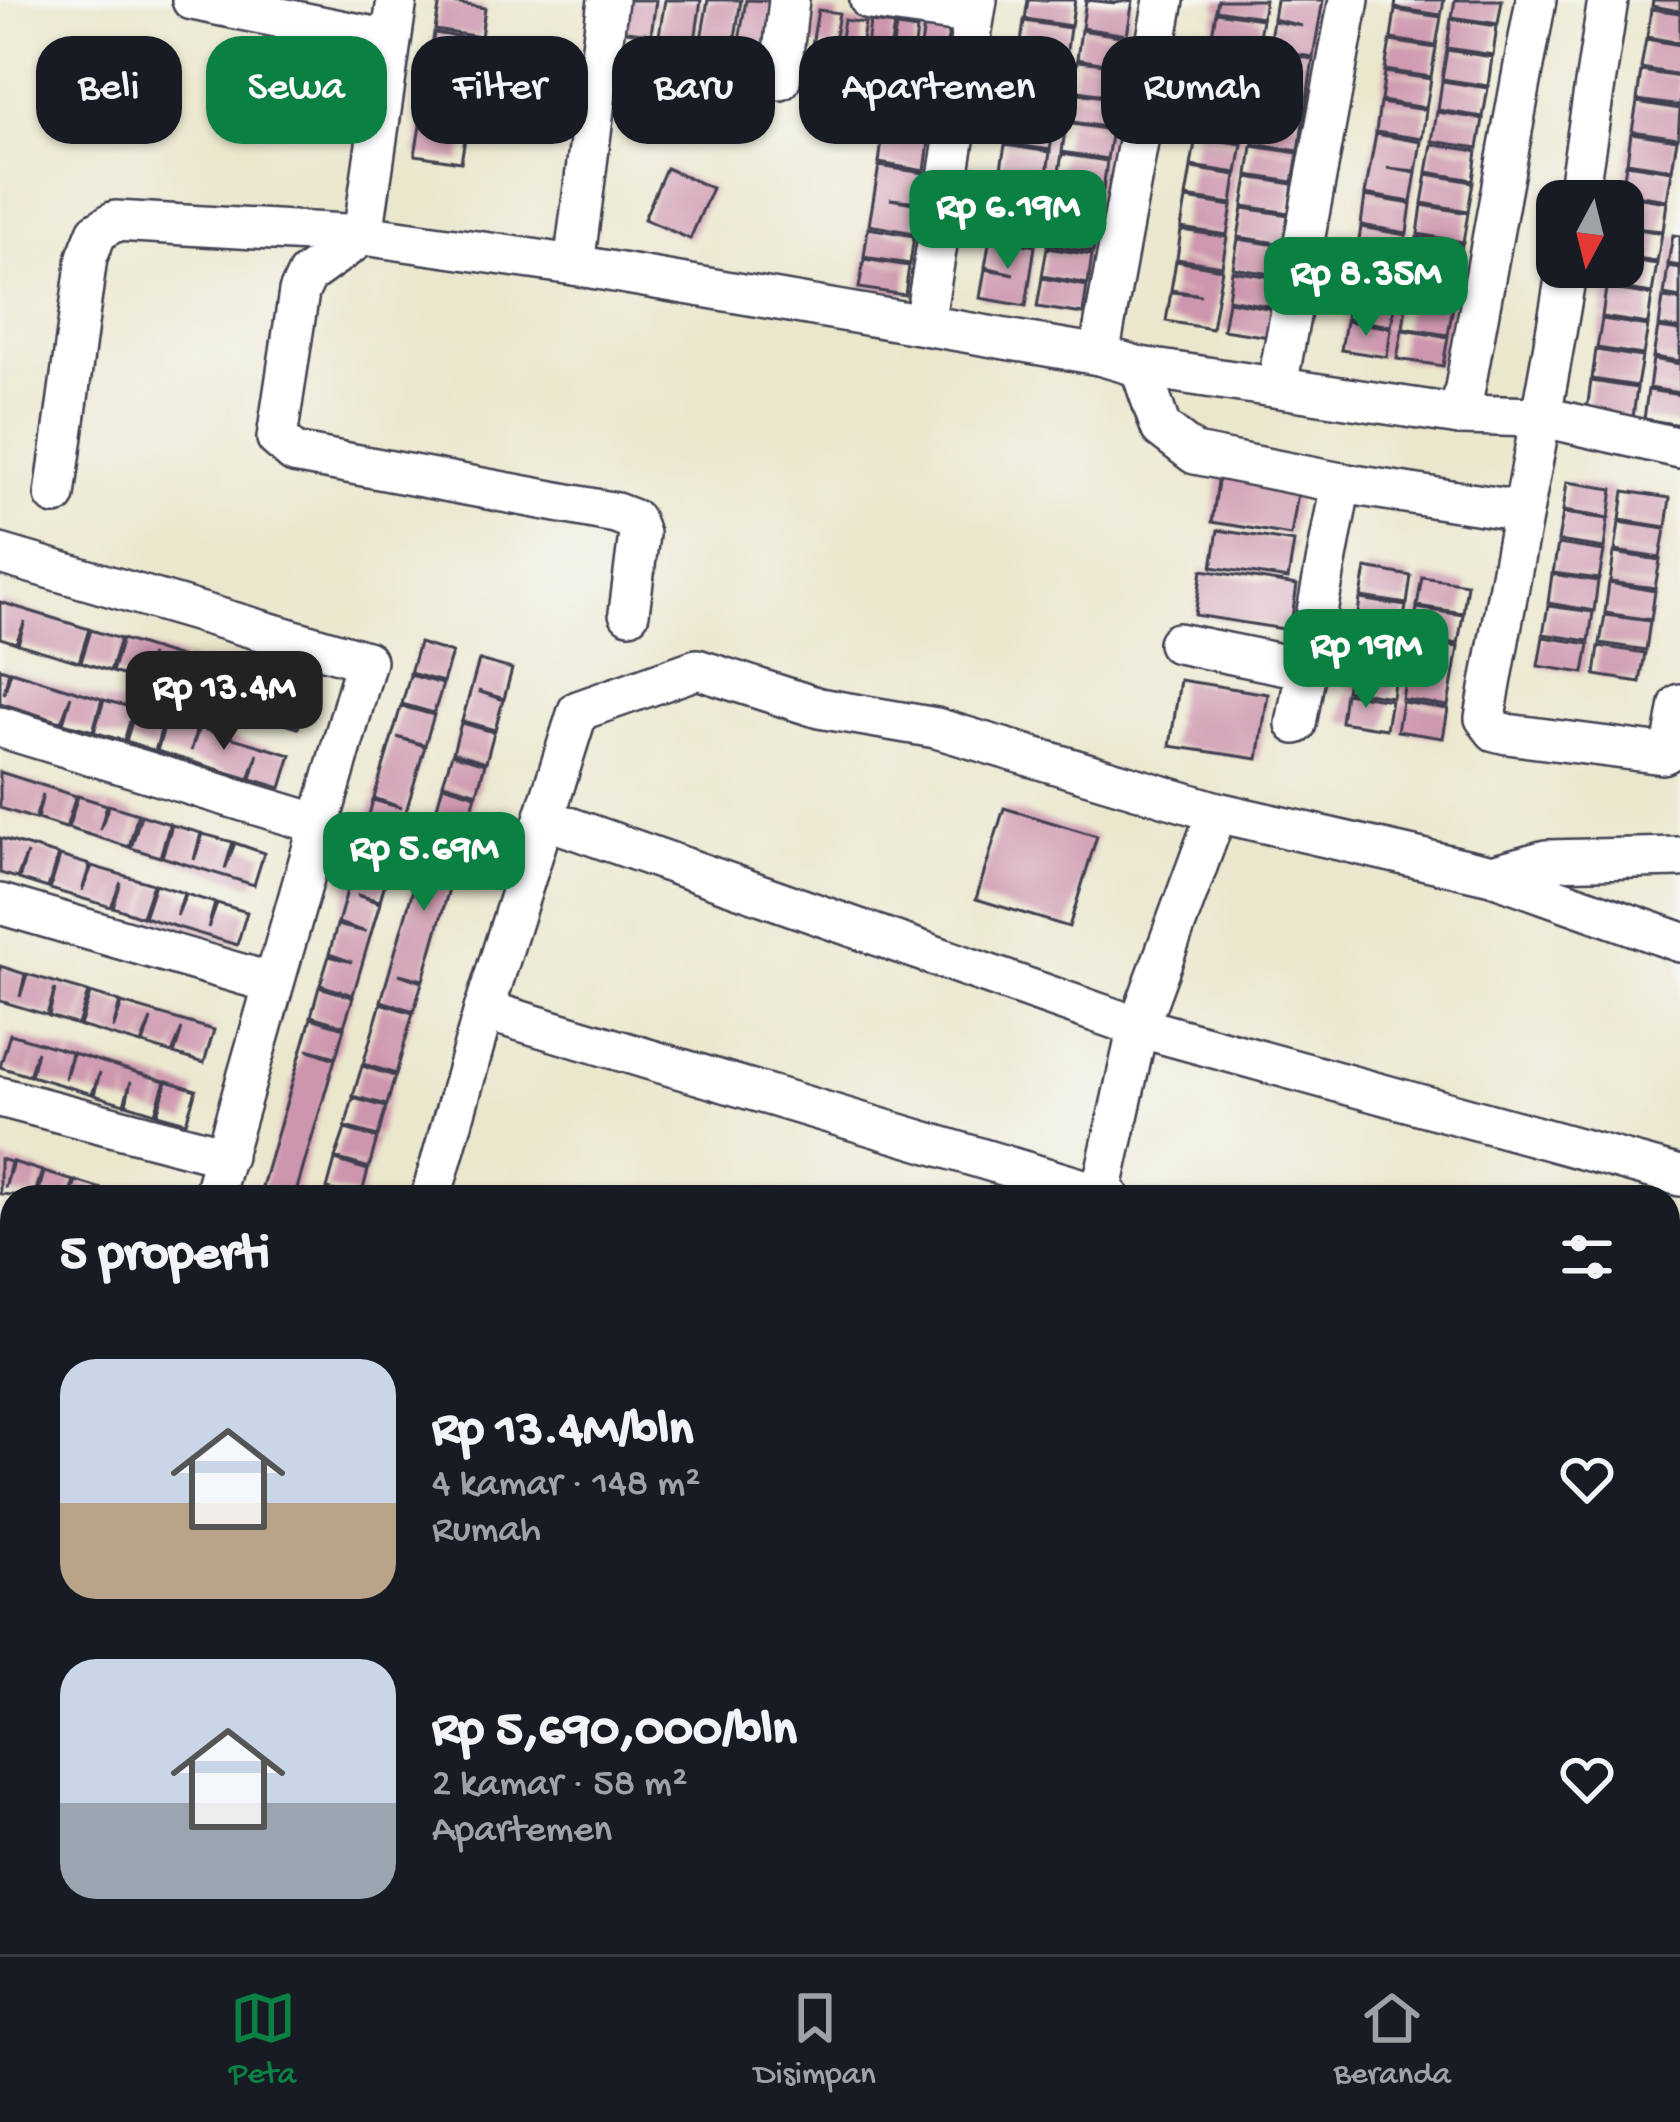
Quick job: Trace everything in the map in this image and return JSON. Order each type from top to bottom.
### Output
[{"type":"street","points":[[193,0],[390,40]]},
{"type":"street","points":[[397,0],[363,236],[307,275],[299,292],[277,438],[294,453],[634,520],[639,534],[629,613]]},
{"type":"street","points":[[574,265],[608,0]]},
{"type":"street","points":[[780,80],[789,0]]},
{"type":"street","points":[[870,0],[975,8],[924,324]]},
{"type":"street","points":[[1099,355],[1164,0]]},
{"type":"street","points":[[1276,386],[1349,0]]},
{"type":"street","points":[[1460,415],[1536,0]]},
{"type":"street","points":[[1580,180],[1608,0]]},
{"type":"street","points":[[55,495],[87,257],[97,232],[115,221],[363,236],[574,265],[1099,355],[1140,367],[1460,415],[1544,417],[1680,448]]},
{"type":"street","points":[[1564,288],[1544,417],[1521,511],[1485,718],[1507,734],[1663,754],[1672,749],[1680,704]]},
{"type":"street","points":[[1140,367],[1161,428],[1195,454],[1521,511]]},
{"type":"street","points":[[1296,724],[1341,483]]},
{"type":"street","points":[[0,554],[366,661],[217,1185]]},
{"type":"street","points":[[1178,643],[1306,668]]},
{"type":"street","points":[[434,1185],[578,711],[697,669],[819,708],[936,728],[1217,812],[1492,875],[1680,942]]},
{"type":"street","points":[[0,727],[319,824]]},
{"type":"street","points":[[1106,1185],[1138,1027],[1217,812]]},
{"type":"street","points":[[546,819],[1138,1027],[1680,1176]]},
{"type":"street","points":[[1492,875],[1546,860],[1680,857]]},
{"type":"street","points":[[0,904],[272,983]]},
{"type":"street","points":[[484,1010],[1067,1185]]},
{"type":"street","points":[[0,1097],[226,1156]]},
{"type":"building","points":[[622,0],[656,0],[651,34],[618,30]]},
{"type":"building","points":[[665,0],[701,0],[696,36],[659,35]]},
{"type":"building","points":[[708,0],[741,0],[735,36],[702,36]]},
{"type":"building","points":[[746,0],[775,1],[769,36],[740,36]]},
{"type":"building","points":[[1028,0],[1075,0],[1071,26],[1025,19]]},
{"type":"building","points":[[1086,0],[1133,0],[1127,35],[1082,28]]},
{"type":"building","points":[[1218,0],[1265,0],[1262,17],[1216,10]]},
{"type":"building","points":[[1276,0],[1323,0],[1313,57],[1303,55],[1303,36],[1270,36],[1273,21],[1302,26],[1273,19]]},
{"type":"building","points":[[1396,0],[1444,0],[1441,15],[1395,8]]},
{"type":"building","points":[[1455,0],[1502,0],[1498,24],[1452,17]]},
{"type":"building","points":[[1653,0],[1680,0],[1680,11],[1652,6]]},
{"type":"building","points":[[440,1],[485,8],[481,36],[435,30]]},
{"type":"building","points":[[1651,9],[1680,13],[1680,43],[1647,37]]},
{"type":"building","points":[[818,10],[839,13],[835,36],[814,36]]},
{"type":"building","points":[[1395,10],[1441,17],[1436,46],[1391,39]]},
{"type":"building","points":[[1216,12],[1262,19],[1259,36],[1212,36]]},
{"type":"building","points":[[1451,19],[1497,26],[1493,55],[1447,48]]},
{"type":"building","points":[[844,20],[865,23],[863,36],[841,36]]},
{"type":"building","points":[[1024,21],[1070,28],[1069,36],[1022,36]]},
{"type":"building","points":[[870,22],[894,25],[892,36],[868,36]]},
{"type":"building","points":[[924,26],[949,30],[948,36],[922,36]]},
{"type":"building","points":[[896,27],[917,30],[916,36],[895,36]]},
{"type":"building","points":[[1081,30],[1120,36],[1101,36],[1101,63],[1077,59]]},
{"type":"building","points":[[1646,39],[1680,45],[1680,75],[1641,68]]},
{"type":"building","points":[[1390,41],[1436,48],[1431,77],[1385,70]]},
{"type":"building","points":[[1447,50],[1492,57],[1488,86],[1442,79]]},
{"type":"building","points":[[1303,57],[1313,59],[1303,119]]},
{"type":"building","points":[[1077,61],[1101,63],[1101,94],[1077,91]]},
{"type":"building","points":[[1641,71],[1680,77],[1680,106],[1637,100]]},
{"type":"building","points":[[1385,72],[1431,79],[1426,108],[1381,101]]},
{"type":"building","points":[[1442,81],[1488,88],[1483,117],[1438,110]]},
{"type":"building","points":[[1077,93],[1101,97],[1101,126],[1077,123]]},
{"type":"building","points":[[1637,102],[1680,109],[1678,138],[1632,131]]},
{"type":"building","points":[[1380,103],[1426,110],[1422,139],[1376,132]]},
{"type":"building","points":[[1437,112],[1483,119],[1478,148],[1432,141]]},
{"type":"building","points":[[1077,125],[1101,128],[1101,144],[1110,144],[1107,159],[1062,152],[1063,144],[1077,144]]},
{"type":"building","points":[[1631,133],[1677,140],[1672,169],[1627,162]]},
{"type":"building","points":[[1376,134],[1421,142],[1416,171],[1387,168],[1416,173],[1411,202],[1365,194]]},
{"type":"building","points":[[417,144],[464,144],[461,162],[415,155]]},
{"type":"building","points":[[882,144],[929,144],[925,171],[879,163]]},
{"type":"building","points":[[1011,144],[1051,144],[1050,150]]},
{"type":"building","points":[[1195,144],[1242,144],[1237,173],[1191,166]]},
{"type":"building","points":[[1253,144],[1300,144],[1299,151]]},
{"type":"building","points":[[1432,144],[1477,151],[1473,180],[1427,172]]},
{"type":"building","points":[[1005,145],[1050,152],[1046,181],[1000,174]]},
{"type":"building","points":[[1252,146],[1298,153],[1293,182],[1248,175]]},
{"type":"building","points":[[1062,154],[1107,161],[1103,190],[1057,183]]},
{"type":"building","points":[[1626,164],[1672,171],[1667,200],[1644,196],[1644,180],[1624,180]]},
{"type":"building","points":[[879,166],[924,173],[920,202],[890,199],[919,204],[914,233],[869,225]]},
{"type":"building","points":[[666,168],[712,188],[690,239],[644,219]]},
{"type":"building","points":[[1191,168],[1236,175],[1232,204],[1186,197]]},
{"type":"building","points":[[1427,174],[1473,182],[1468,211],[1422,203]]},
{"type":"building","points":[[1000,176],[1045,183],[1041,212],[995,205]]},
{"type":"building","points":[[1248,177],[1293,184],[1289,213],[1243,206]]},
{"type":"building","points":[[1056,185],[1102,192],[1097,221],[1052,214]]},
{"type":"building","points":[[1365,196],[1411,204],[1407,233],[1361,225]]},
{"type":"building","points":[[1644,198],[1667,202],[1663,231],[1644,229]]},
{"type":"building","points":[[1186,199],[1232,206],[1227,235],[1181,228]]},
{"type":"building","points":[[1422,205],[1468,213],[1463,242],[1418,234]]},
{"type":"building","points":[[995,207],[1041,214],[1036,243],[990,236]]},
{"type":"building","points":[[1243,208],[1289,215],[1284,244],[1238,237]]},
{"type":"building","points":[[1051,216],[1097,223],[1093,252],[1047,245]]},
{"type":"building","points":[[1361,227],[1406,235],[1402,264],[1372,261],[1401,266],[1396,295],[1351,287]]},
{"type":"building","points":[[868,228],[914,236],[910,264],[864,257]]},
{"type":"building","points":[[1181,230],[1227,237],[1222,266],[1177,259]]},
{"type":"building","points":[[1644,230],[1662,233],[1657,262],[1644,260]]},
{"type":"building","points":[[1673,235],[1680,236],[1680,266],[1668,264]]},
{"type":"building","points":[[1417,237],[1462,244],[1458,273],[1412,265]]},
{"type":"building","points":[[990,238],[1035,246],[1026,306],[980,298],[985,269],[1014,274],[985,267]]},
{"type":"building","points":[[1238,239],[1283,246],[1278,275],[1233,268]]},
{"type":"building","points":[[1047,248],[1092,255],[1088,284],[1042,276]]},
{"type":"building","points":[[864,259],[909,266],[905,295],[859,288]]},
{"type":"building","points":[[1176,261],[1222,269],[1212,329],[1166,321],[1171,292],[1201,295],[1171,290]]},
{"type":"building","points":[[1644,262],[1657,264],[1652,293],[1620,288],[1644,288]]},
{"type":"building","points":[[1668,266],[1680,268],[1680,298],[1664,295]]},
{"type":"building","points":[[1412,267],[1458,275],[1453,304],[1408,296]]},
{"type":"building","points":[[1232,271],[1278,278],[1274,307],[1228,299]]},
{"type":"building","points":[[1042,278],[1087,286],[1083,314],[1037,307]]},
{"type":"building","points":[[1606,288],[1652,295],[1648,324],[1602,317]]},
{"type":"building","points":[[1350,290],[1396,297],[1391,326],[1346,319]]},
{"type":"building","points":[[1663,298],[1680,300],[1680,329],[1659,326]]},
{"type":"building","points":[[1407,299],[1453,306],[1448,335],[1403,328]]},
{"type":"building","points":[[1228,301],[1273,309],[1269,337],[1223,330]]},
{"type":"building","points":[[1602,319],[1648,326],[1643,355],[1597,348]]},
{"type":"building","points":[[1346,321],[1391,328],[1387,357],[1341,350]]},
{"type":"building","points":[[1658,328],[1680,331],[1680,361],[1653,357]]},
{"type":"building","points":[[1402,330],[1448,337],[1443,366],[1397,359]]},
{"type":"building","points":[[1596,350],[1642,357],[1637,386],[1592,379]]},
{"type":"building","points":[[1653,359],[1680,364],[1680,393],[1649,388]]},
{"type":"building","points":[[1591,381],[1637,388],[1633,417],[1587,410]]},
{"type":"building","points":[[1648,390],[1680,395],[1680,425],[1644,419]]},
{"type":"building","points":[[1220,468],[1300,481],[1291,535],[1212,522]]},
{"type":"building","points":[[1567,482],[1613,489],[1609,518],[1563,511]]},
{"type":"building","points":[[1624,491],[1670,498],[1666,527],[1620,520]]},
{"type":"building","points":[[1563,513],[1608,519],[1604,548],[1558,541]]},
{"type":"building","points":[[1619,522],[1665,529],[1660,558],[1615,551]]},
{"type":"building","points":[[1218,530],[1294,542],[1288,579],[1212,567]]},
{"type":"building","points":[[1558,544],[1604,551],[1599,579],[1553,573]]},
{"type":"building","points":[[1614,553],[1660,560],[1655,588],[1610,582]]},
{"type":"building","points":[[1366,568],[1411,576],[1407,604],[1361,597]]},
{"type":"building","points":[[1202,570],[1297,585],[1290,630],[1195,615]]},
{"type":"building","points":[[1552,574],[1598,581],[1594,611],[1548,603]]},
{"type":"building","points":[[1422,577],[1467,584],[1463,613],[1417,606]]},
{"type":"building","points":[[1609,583],[1655,591],[1651,620],[1605,613]]},
{"type":"building","points":[[1360,599],[1406,606],[1401,635],[1356,628]]},
{"type":"building","points":[[0,602],[89,629],[79,662],[18,644],[25,621],[16,643],[0,638]]},
{"type":"building","points":[[1548,606],[1593,612],[1589,641],[1543,634]]},
{"type":"building","points":[[1417,608],[1463,615],[1458,644],[1413,637]]},
{"type":"building","points":[[1605,615],[1650,621],[1646,650],[1600,643]]},
{"type":"building","points":[[91,630],[120,639],[110,671],[81,662]]},
{"type":"building","points":[[1355,630],[1401,638],[1397,666],[1351,659]]},
{"type":"building","points":[[1543,637],[1589,644],[1584,673],[1538,666]]},
{"type":"building","points":[[122,639],[183,658],[173,690],[144,682],[151,655],[142,681],[112,672]]},
{"type":"building","points":[[1412,639],[1458,647],[1448,706],[1402,699],[1407,670],[1437,673],[1408,668]]},
{"type":"building","points":[[419,643],[452,653],[443,682],[410,673]]},
{"type":"building","points":[[1599,646],[1645,653],[1640,682],[1595,675]]},
{"type":"building","points":[[185,659],[214,667],[208,694],[216,668],[277,686],[267,719],[175,691]]},
{"type":"building","points":[[479,660],[512,669],[504,699],[478,691],[503,700],[495,730],[462,721]]},
{"type":"building","points":[[1351,661],[1396,668],[1392,697],[1346,690]]},
{"type":"building","points":[[0,668],[9,671],[4,694],[11,671],[102,699],[93,731],[63,723],[71,696],[61,722],[0,703]]},
{"type":"building","points":[[410,675],[443,684],[434,713],[402,704]]},
{"type":"building","points":[[1180,680],[1268,694],[1258,759],[1170,746]]},
{"type":"building","points":[[279,687],[308,696],[298,728],[269,719]]},
{"type":"building","points":[[1345,693],[1391,700],[1386,729],[1341,722]]},
{"type":"building","points":[[104,700],[134,708],[124,741],[94,732]]},
{"type":"building","points":[[1402,702],[1448,709],[1443,738],[1397,731]]},
{"type":"building","points":[[401,706],[434,715],[425,745],[397,737],[425,746],[398,839],[365,829],[373,800],[402,808],[374,798]]},
{"type":"building","points":[[136,709],[165,717],[155,751],[126,741]]},
{"type":"building","points":[[167,718],[197,727],[191,751],[199,728],[291,755],[281,788],[251,779],[258,753],[249,779],[157,751]]},
{"type":"building","points":[[461,723],[494,732],[486,762],[453,752]]},
{"type":"building","points":[[452,754],[485,764],[477,793],[443,783]]},
{"type":"building","points":[[0,772],[76,796],[66,828],[37,819],[43,794],[35,819],[0,808]]},
{"type":"building","points":[[443,785],[476,795],[468,824],[435,814]]},
{"type":"building","points":[[78,796],[107,805],[100,830],[109,805],[138,814],[129,847],[68,828]]},
{"type":"building","points":[[1004,808],[1097,836],[1069,927],[976,899]]},
{"type":"building","points":[[141,815],[170,824],[160,857],[131,848]]},
{"type":"building","points":[[434,816],[467,826],[459,855],[435,849],[458,857],[423,980],[399,974],[422,982],[414,1011],[381,1001],[416,879],[444,887],[417,877]]},
{"type":"building","points":[[172,825],[201,833],[194,860],[203,834],[233,842],[225,869],[235,843],[264,853],[254,885],[162,857]]},
{"type":"building","points":[[365,831],[398,841],[389,870],[356,860]]},
{"type":"building","points":[[0,838],[58,855],[48,888],[19,879],[27,853],[17,878],[0,873]]},
{"type":"building","points":[[60,856],[90,865],[82,891],[92,866],[153,884],[142,917],[113,907],[121,882],[111,907],[50,889]]},
{"type":"building","points":[[355,862],[388,872],[380,901],[357,895],[380,903],[353,995],[320,985],[329,956],[352,962],[329,954],[337,925],[366,932],[338,923]]},
{"type":"building","points":[[155,884],[184,893],[177,916],[186,894],[215,903],[208,928],[217,903],[247,912],[237,945],[144,917]]},
{"type":"building","points":[[0,966],[25,974],[20,997],[27,974],[88,992],[78,1025],[49,1016],[55,989],[47,1015],[0,1001]]},
{"type":"building","points":[[319,987],[353,997],[344,1026],[311,1016]]},
{"type":"building","points":[[90,993],[120,1002],[113,1029],[122,1003],[214,1030],[204,1063],[174,1054],[182,1029],[172,1053],[143,1044],[151,1019],[141,1044],[80,1026]]},
{"type":"building","points":[[381,1003],[413,1013],[396,1074],[363,1064]]},
{"type":"building","points":[[311,1018],[344,1028],[336,1057],[307,1049],[335,1059],[298,1185],[262,1185]]},
{"type":"building","points":[[10,1034],[71,1052],[65,1079],[73,1053],[165,1081],[155,1113],[126,1104],[131,1081],[124,1104],[94,1095],[100,1072],[92,1094],[31,1076],[37,1051],[29,1076],[0,1067]]},
{"type":"building","points":[[362,1066],[395,1076],[387,1105],[353,1096]]},
{"type":"building","points":[[167,1081],[196,1090],[186,1122],[157,1114]]},
{"type":"building","points":[[353,1098],[386,1107],[378,1136],[345,1127]]},
{"type":"building","points":[[345,1129],[377,1138],[369,1168],[335,1158]]},
{"type":"building","points":[[0,1159],[11,1162],[6,1185],[0,1185]]},
{"type":"building","points":[[335,1160],[368,1170],[364,1185],[328,1185]]},
{"type":"building","points":[[13,1162],[42,1171],[38,1185],[6,1185]]},
{"type":"building","points":[[44,1172],[74,1181],[72,1185],[40,1185]]}]
